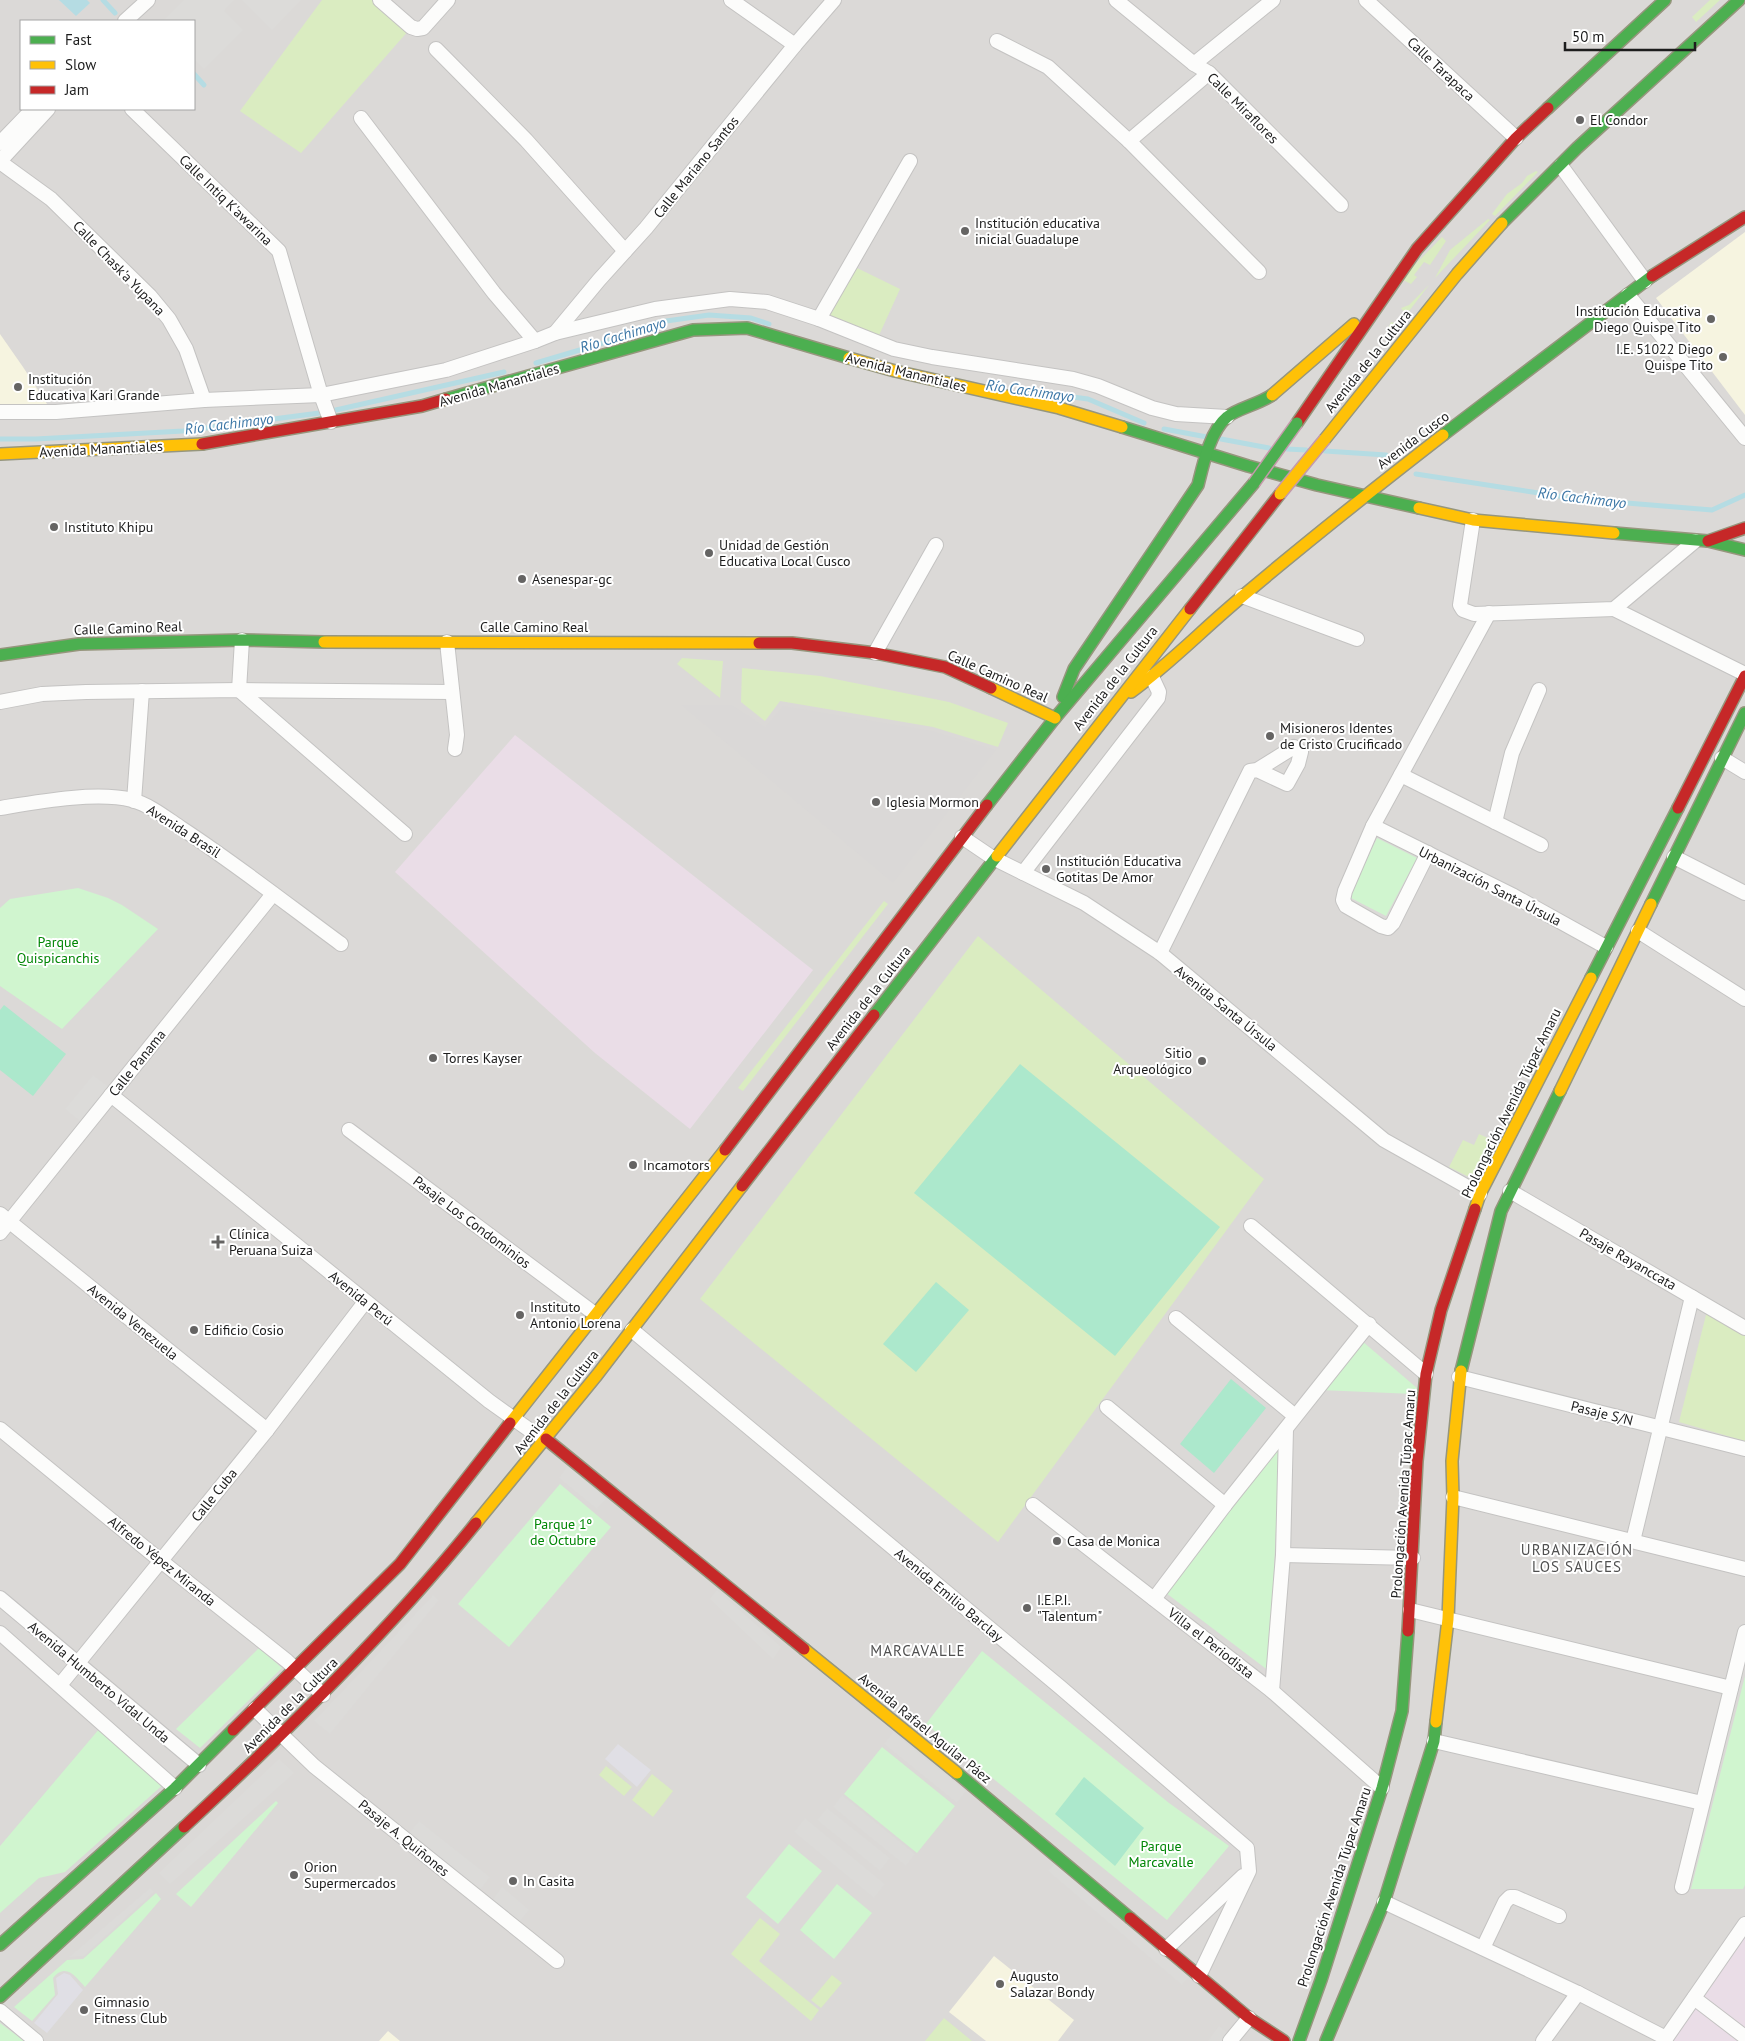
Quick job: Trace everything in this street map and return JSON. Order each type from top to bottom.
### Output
[{"type":"main road","name":"Avenida de la Cultura","points":[[0,1945],[175,1788],[400,1564],[595,1314],[633,1273],[736,1136],[845,1000],[962,837],[1055,718],[1254,483],[1417,249],[1516,138],[1665,0]]},
{"type":"main road","name":"Avenida de la Cultura","points":[[0,1997],[217,1798],[282,1735],[323,1695],[424,1586],[546,1439],[632,1330],[656,1291],[867,1016],[1280,494],[1463,268],[1497,228],[1577,148],[1739,0]]},
{"type":"main road","name":"Avenida Cusco","points":[[1114,704],[1152,677],[1242,596],[1364,496],[1628,296],[1660,269],[1745,217]]},
{"type":"main road","points":[[1055,718],[1074,669],[1198,484],[1209,447],[1223,422],[1262,402],[1284,387],[1382,301]]},
{"type":"main road","name":"Avenida Manantiales","points":[[0,454],[194,445],[331,422],[422,406],[693,330],[747,328],[895,371],[1060,408],[1209,447],[1248,466],[1364,496],[1473,520],[1701,541],[1745,550]]},
{"type":"main road","points":[[1701,541],[1745,528]]},
{"type":"main road","name":"Calle Camino Real","points":[[0,655],[79,644],[242,640],[309,642],[792,643],[875,654],[945,667],[1055,718]]},
{"type":"main road","name":"Prolongación Avenida Túpac Amaru","points":[[1299,2041],[1321,1980],[1382,1788],[1402,1711],[1410,1610],[1417,1461],[1426,1374],[1441,1310],[1480,1194],[1745,675]]},
{"type":"main road","points":[[1326,2041],[1384,1902],[1434,1741],[1448,1619],[1453,1497],[1452,1461],[1459,1377],[1501,1211],[1745,713]]},
{"type":"main road","name":"Avenida Rafael Aguilar Páez","points":[[546,1439],[979,1791],[1249,2018],[1284,2041]]},
{"type":"street","points":[[126,20],[148,0]]},
{"type":"street","points":[[380,0],[411,27],[417,29],[423,28],[448,0]]},
{"type":"street","points":[[731,0],[794,45]]},
{"type":"street","name":"Calle Mariano Santos","points":[[555,333],[624,251],[646,228],[794,45],[834,0]]},
{"type":"street","name":"Calle Miraflores","points":[[1116,0],[1194,64],[1209,73],[1341,205]]},
{"type":"street","points":[[1194,64],[1273,0]]},
{"type":"street","name":"Calle Tarapaca","points":[[1366,0],[1516,138]]},
{"type":"street","points":[[997,41],[1048,67],[1130,141],[1259,272]]},
{"type":"street","points":[[436,49],[526,140],[624,251]]},
{"type":"street","points":[[1130,141],[1209,73]]},
{"type":"street","points":[[0,143],[32,110]]},
{"type":"street","points":[[0,161],[47,110]]},
{"type":"street","name":"Calle Intiq K'awarina","points":[[133,110],[279,251],[321,396],[331,422]]},
{"type":"street","points":[[361,118],[494,293],[535,341]]},
{"type":"street","name":"Calle Chask'a Yupana","points":[[0,161],[51,199],[150,296],[169,319],[186,349],[204,400]]},
{"type":"street","points":[[819,319],[910,161]]},
{"type":"street","points":[[1560,166],[1645,281]]},
{"type":"street","points":[[1628,296],[1745,438]]},
{"type":"street","name":"Avenida Manantiales","points":[[0,412],[56,412],[204,400],[321,396],[446,370],[555,333],[655,309],[730,299],[767,302],[819,319],[894,349],[932,357],[1073,379],[1098,386],[1152,408],[1223,422]]},
{"type":"street","points":[[1473,520],[1460,605],[1467,613],[1614,608],[1745,675]]},
{"type":"street","points":[[1614,608],[1701,541]]},
{"type":"street","points":[[875,654],[936,545]]},
{"type":"street","points":[[1242,596],[1357,639]]},
{"type":"street","points":[[1428,853],[1393,923],[1388,928],[1346,906],[1343,900],[1344,891],[1373,826],[1489,613]]},
{"type":"street","points":[[239,690],[242,640]]},
{"type":"street","points":[[447,642],[458,735],[454,749]]},
{"type":"street","points":[[1023,873],[1158,698],[1159,692],[1152,677]]},
{"type":"street","points":[[239,690],[405,834]]},
{"type":"street","points":[[1495,822],[1512,753],[1539,690]]},
{"type":"street","points":[[0,702],[42,694],[142,691],[452,692]]},
{"type":"street","points":[[134,801],[142,691]]},
{"type":"street","points":[[1722,758],[1745,772]]},
{"type":"street","points":[[1160,953],[1250,771],[1257,770]]},
{"type":"street","points":[[1400,775],[1541,845]]},
{"type":"street","name":"Avenida Brasil","points":[[0,808],[52,800],[116,797],[134,801],[154,810],[202,842],[340,944]]},
{"type":"street","name":"Urbanización Santa Úrsula","points":[[1373,826],[1514,896],[1606,947]]},
{"type":"street","name":"Avenida Santa Úrsula","points":[[962,837],[993,858],[1084,903],[1160,953],[1286,1056],[1384,1140],[1480,1194]]},
{"type":"street","points":[[1674,857],[1745,893]]},
{"type":"street","name":"Calle Panama","points":[[0,1233],[5,1218],[111,1095],[273,894]]},
{"type":"street","points":[[1638,932],[1745,999]]},
{"type":"street","name":"Avenida Perú","points":[[111,1095],[365,1302],[513,1419],[546,1439]]},
{"type":"street","name":"Pasaje Los Condominios","points":[[349,1130],[595,1314]]},
{"type":"street","name":"Pasaje Rayanccata","points":[[1510,1191],[1745,1328]]},
{"type":"street","name":"Avenida Venezuela","points":[[5,1218],[267,1430]]},
{"type":"street","points":[[1251,1226],[1426,1374]]},
{"type":"street","points":[[1632,1541],[1692,1297]]},
{"type":"street","name":"Calle Cuba","points":[[60,1685],[267,1430],[365,1302]]},
{"type":"street","points":[[1176,1318],[1295,1416]]},
{"type":"street","points":[[1154,1599],[1225,1505],[1368,1324]]},
{"type":"street","name":"Avenida Emilio Barclay","points":[[632,1330],[1060,1687],[1247,1848],[1249,1871]]},
{"type":"street","name":"Pasaje S/N","points":[[1459,1377],[1745,1449]]},
{"type":"street","points":[[1107,1407],[1225,1505]]},
{"type":"street","name":"Alfredo Yépez Miranda","points":[[0,1429],[161,1561],[296,1668],[323,1695]]},
{"type":"street","points":[[1272,1691],[1283,1554],[1286,1430]]},
{"type":"street","points":[[1453,1497],[1745,1569]]},
{"type":"street","name":"Villa el Periodista","points":[[1033,1505],[1272,1691],[1382,1788]]},
{"type":"street","points":[[1283,1554],[1413,1558]]},
{"type":"street","name":"Avenida Humberto Vidal Unda","points":[[0,1598],[199,1765]]},
{"type":"street","points":[[1410,1610],[1731,1688]]},
{"type":"street","points":[[1682,1886],[1745,1632]]},
{"type":"street","name":"Avenida Humberto Vidal Unda","points":[[0,1633],[175,1788]]},
{"type":"street","name":"Pasaje A. Quiñones","points":[[255,1709],[314,1766],[557,1961]]},
{"type":"street","points":[[1434,1741],[1702,1803]]},
{"type":"street","points":[[1166,1949],[1249,1871]]},
{"type":"street","points":[[1199,1976],[1249,1871]]},
{"type":"street","points":[[1483,1948],[1505,1902],[1510,1897],[1515,1897],[1559,1916]]},
{"type":"street","points":[[1384,1902],[1578,1993],[1665,2039],[1745,1924]]},
{"type":"street","points":[[1543,2041],[1578,1993]]},
{"type":"street","points":[[1694,1998],[1745,2037]]},
{"type":"street","points":[[0,2012],[36,2041]]},
{"type":"street","points":[[1230,2041],[1249,2018]]},
{"type":"shaded area","points":[[0,0],[1745,0],[1745,2041],[0,2041]]},
{"type":"shaded area","points":[[184,0],[234,0],[224,11],[243,30],[204,69],[195,60],[195,20],[164,20]]},
{"type":"shaded area","points":[[242,0],[301,0],[272,30]]},
{"type":"shaded area","name":"I.E. 51022 Diego Quispe Tito","points":[[1745,232],[1745,415],[1656,298]]},
{"type":"shaded area","name":"Institución Educativa Kari Grande","points":[[0,334],[23,367],[51,410],[0,408]]},
{"type":"shaded area","name":"Iglesia Mormon","points":[[681,705],[732,705],[765,727],[783,706],[932,731],[996,750],[893,883]]},
{"type":"shaded area","points":[[515,735],[813,970],[690,1129],[595,1053],[395,872]]},
{"type":"shaded area","points":[[93,1075],[109,1087],[81,1122],[65,1109]]},
{"type":"shaded area","points":[[568,1465],[606,1499],[597,1509],[559,1478]]},
{"type":"shaded area","points":[[717,1590],[781,1647],[773,1659],[710,1599]]},
{"type":"shaded area","points":[[433,1595],[439,1600],[330,1734],[314,1721]]},
{"type":"shaded area","points":[[893,1732],[966,1791],[957,1803],[884,1744]]},
{"type":"shaded area","points":[[618,1744],[651,1770],[637,1787],[605,1759]]},
{"type":"shaded area","points":[[279,1759],[294,1773],[170,1884],[159,1873]]},
{"type":"shaded area","points":[[842,1795],[915,1854],[906,1866],[833,1807]]},
{"type":"shaded area","points":[[827,1808],[890,1858],[880,1871],[817,1820]]},
{"type":"shaded area","points":[[805,1818],[885,1884],[874,1898],[794,1832]]},
{"type":"shaded area","points":[[419,1821],[490,1877],[480,1890],[409,1833]]},
{"type":"shaded area","points":[[1057,1861],[1191,1975],[1182,1985],[1048,1871]]},
{"type":"shaded area","points":[[502,1887],[529,1910],[518,1923],[492,1901]]},
{"type":"shaded area","points":[[150,1888],[154,1892],[84,1956],[69,1957]]},
{"type":"shaded area","points":[[1745,1922],[1745,2041],[1670,2041]]},
{"type":"shaded area","name":"Augusto Salazar Bondy","points":[[994,1956],[1074,2020],[1058,2041],[986,2041],[949,2012]]},
{"type":"shaded area","points":[[64,1973],[70,1975],[83,1990],[47,2033],[34,2023],[58,1994],[56,1978]]},
{"type":"shaded area","points":[[1219,2026],[1229,2034],[1223,2041],[1208,2041]]},
{"type":"shaded area","points":[[388,2031],[400,2041],[379,2041]]},
{"type":"green space","points":[[322,0],[375,0],[409,30],[301,153],[240,111]]},
{"type":"green space","points":[[1710,0],[1720,0],[1696,22],[1692,17]]},
{"type":"green space","points":[[1536,171],[1538,172],[1495,216],[1492,214],[1507,194],[1522,183],[1527,176]]},
{"type":"green space","points":[[1488,219],[1490,220],[1435,278],[1450,250]]},
{"type":"green space","points":[[1442,237],[1446,241],[1430,265],[1424,262],[1414,275],[1417,277],[1411,284],[1401,279]]},
{"type":"green space","points":[[853,266],[900,289],[876,342],[823,318]]},
{"type":"green space","points":[[1429,285],[1390,336],[1386,333],[1391,322],[1395,323],[1404,312],[1401,308],[1409,305]]},
{"type":"green space","points":[[682,658],[723,661],[720,698],[677,664]]},
{"type":"green space","points":[[742,668],[820,676],[949,702],[1008,723],[998,747],[933,727],[780,701],[765,721],[741,702]]},
{"type":"green space","points":[[1377,838],[1417,858],[1386,916],[1349,897]]},
{"type":"green space","name":"Parque Quispicanchis","points":[[78,888],[122,905],[158,929],[62,1029],[0,986],[0,908],[10,899]]},
{"type":"green space","points":[[884,901],[888,904],[743,1091],[738,1088]]},
{"type":"green space","points":[[978,936],[1264,1179],[998,1542],[700,1299]]},
{"type":"green space","points":[[4,1005],[66,1054],[33,1096],[0,1070],[0,1010]]},
{"type":"green space","points":[[1020,1064],[1220,1227],[1115,1356],[914,1193]]},
{"type":"green space","points":[[1479,1134],[1499,1143],[1479,1175],[1467,1176],[1449,1167],[1463,1140],[1474,1145]]},
{"type":"green space","points":[[936,1282],[969,1310],[916,1372],[883,1344]]},
{"type":"green space","points":[[1707,1311],[1745,1334],[1745,1441],[1679,1422]]},
{"type":"green space","points":[[1362,1341],[1417,1388],[1414,1394],[1320,1390]]},
{"type":"green space","points":[[1231,1379],[1266,1408],[1214,1473],[1180,1444]]},
{"type":"green space","points":[[1280,1445],[1269,1671],[1166,1593]]},
{"type":"green space","name":"Parque 1º de Octubre","points":[[560,1484],[611,1527],[509,1647],[458,1604]]},
{"type":"green space","points":[[259,1648],[282,1668],[200,1748],[176,1729]]},
{"type":"green space","name":"Parque Marcavalle","points":[[982,1651],[1169,1803],[1229,1846],[1167,1920],[926,1724]]},
{"type":"green space","points":[[1745,1676],[1745,1885],[1743,1889],[1691,1889]]},
{"type":"green space","points":[[100,1728],[165,1783],[65,1872],[39,1878],[0,1913],[0,1846]]},
{"type":"green space","points":[[882,1747],[955,1806],[917,1853],[844,1794]]},
{"type":"green space","points":[[606,1766],[632,1787],[624,1796],[599,1775]]},
{"type":"green space","points":[[652,1774],[673,1791],[653,1817],[632,1800]]},
{"type":"green space","points":[[1084,1777],[1144,1828],[1115,1866],[1055,1814]]},
{"type":"green space","points":[[276,1801],[278,1803],[191,1907],[176,1894]]},
{"type":"green space","points":[[789,1844],[822,1871],[778,1924],[746,1897]]},
{"type":"green space","points":[[837,1884],[872,1913],[834,1959],[800,1930]]},
{"type":"green space","points":[[156,1893],[161,1899],[85,1987],[70,1973],[62,1971],[53,1978],[55,1995],[32,2021],[14,2007],[67,1960],[83,1959]]},
{"type":"green space","points":[[760,1918],[780,1934],[759,1961],[819,2010],[811,2021],[731,1954]]},
{"type":"green space","points":[[832,1975],[842,1983],[821,2008],[811,2000]]},
{"type":"green space","points":[[944,2018],[972,2041],[925,2041]]},
{"type":"green space","points":[[0,2023],[24,2041],[0,2041]]},
{"type":"water","points":[[59,0],[87,0],[90,3],[76,16]]},
{"type":"waterway","points":[[103,0],[115,13]]},
{"type":"waterway","points":[[195,75],[204,85]]},
{"type":"waterway","name":"Río Cachimayo","points":[[536,363],[600,344],[659,322],[709,315],[751,318],[769,324]]},
{"type":"waterway","name":"Río Cachimayo","points":[[0,439],[36,439],[183,431],[327,412],[504,372]]},
{"type":"waterway","name":"Río Cachimayo","points":[[1028,391],[1088,399],[1144,423]]},
{"type":"waterway","name":"Río Cachimayo","points":[[1164,429],[1207,437]]},
{"type":"waterway","name":"Río Cachimayo","points":[[1221,439],[1269,448]]},
{"type":"waterway","name":"Río Cachimayo","points":[[1287,449],[1306,450]]},
{"type":"waterway","name":"Río Cachimayo","points":[[1325,451],[1386,455]]},
{"type":"waterway","name":"Río Cachimayo","points":[[1416,474],[1578,499],[1712,510],[1745,495]]},
{"type":"traffic: fast","points":[[1548,108],[1665,0]]},
{"type":"traffic: fast","points":[[1502,223],[1577,148],[1739,0]]},
{"type":"traffic: fast","points":[[1443,435],[1652,276]]},
{"type":"traffic: fast","points":[[446,399],[693,330],[747,328],[849,358]]},
{"type":"traffic: fast","points":[[1063,697],[1074,669],[1198,485],[1208,449],[1221,423],[1231,414],[1272,395]]},
{"type":"traffic: fast","points":[[1254,483],[1297,423]]},
{"type":"traffic: fast","points":[[1122,427],[1317,485],[1419,508]]},
{"type":"traffic: fast","points":[[987,805],[1055,718],[1254,483]]},
{"type":"traffic: fast","points":[[1614,533],[1708,541],[1745,550]]},
{"type":"traffic: fast","points":[[0,655],[79,644],[242,640],[324,642]]},
{"type":"traffic: fast","points":[[1651,904],[1745,713]]},
{"type":"traffic: fast","points":[[1591,978],[1678,808]]},
{"type":"traffic: fast","points":[[874,1015],[997,856]]},
{"type":"traffic: fast","points":[[1461,1371],[1501,1211],[1560,1091]]},
{"type":"traffic: fast","points":[[1299,2041],[1321,1980],[1382,1788],[1402,1711],[1408,1631]]},
{"type":"traffic: fast","points":[[1326,2041],[1384,1902],[1434,1741],[1436,1722]]},
{"type":"traffic: fast","points":[[0,1945],[175,1788],[233,1730]]},
{"type":"traffic: fast","points":[[957,1773],[1130,1918]]},
{"type":"traffic: fast","points":[[0,1997],[184,1827]]},
{"type":"traffic: slow","points":[[1325,439],[1457,274],[1502,223]]},
{"type":"traffic: slow","points":[[1272,395],[1354,324]]},
{"type":"traffic: slow","points":[[849,358],[895,371],[1059,408],[1122,427]]},
{"type":"traffic: slow","points":[[1131,692],[1293,554],[1443,435]]},
{"type":"traffic: slow","points":[[1280,494],[1325,439]]},
{"type":"traffic: slow","points":[[0,454],[202,444]]},
{"type":"traffic: slow","points":[[1419,508],[1473,520],[1614,533]]},
{"type":"traffic: slow","points":[[997,856],[1190,609]]},
{"type":"traffic: slow","points":[[324,642],[759,643]]},
{"type":"traffic: slow","points":[[991,688],[1055,718]]},
{"type":"traffic: slow","points":[[1560,1091],[1651,904]]},
{"type":"traffic: slow","points":[[1475,1209],[1480,1194],[1591,978]]},
{"type":"traffic: slow","points":[[510,1423],[725,1150]]},
{"type":"traffic: slow","points":[[476,1523],[597,1375],[742,1186]]},
{"type":"traffic: slow","points":[[1436,1722],[1448,1619],[1453,1497],[1452,1461],[1461,1371]]},
{"type":"traffic: slow","points":[[804,1649],[957,1773]]},
{"type":"traffic: jam","points":[[1297,423],[1417,249],[1516,138],[1548,108]]},
{"type":"traffic: jam","points":[[1652,276],[1745,217]]},
{"type":"traffic: jam","points":[[202,444],[422,406],[446,399]]},
{"type":"traffic: jam","points":[[1190,609],[1280,494]]},
{"type":"traffic: jam","points":[[1708,541],[1745,528]]},
{"type":"traffic: jam","points":[[759,643],[792,643],[875,653],[945,667],[991,688]]},
{"type":"traffic: jam","points":[[1678,808],[1745,676]]},
{"type":"traffic: jam","points":[[725,1150],[987,805]]},
{"type":"traffic: jam","points":[[742,1186],[874,1015]]},
{"type":"traffic: jam","points":[[1408,1631],[1417,1461],[1426,1374],[1441,1310],[1475,1209]]},
{"type":"traffic: jam","points":[[233,1730],[400,1564],[510,1423]]},
{"type":"traffic: jam","points":[[546,1439],[804,1649]]},
{"type":"traffic: jam","points":[[184,1827],[336,1680],[408,1603],[476,1523]]},
{"type":"traffic: jam","points":[[1130,1918],[1249,2018],[1284,2041]]},
{"type":"place","name":"El Condor","points":[[1580,120]]},
{"type":"place","name":"Institución educativa inicial Guadalupe","points":[[965,231]]},
{"type":"place","name":"Institución Educativa Diego Quispe Tito","points":[[1711,319]]},
{"type":"place","name":"I.E. 51022 Diego Quispe Tito","points":[[1723,357]]},
{"type":"place","name":"Institución Educativa Kari Grande","points":[[18,387]]},
{"type":"place","name":"Instituto Khipu","points":[[54,527]]},
{"type":"place","name":"Unidad de Gestión Educativa Local Cusco","points":[[709,553]]},
{"type":"place","name":"Asenespar-gc","points":[[522,579]]},
{"type":"place","name":"Misioneros Identes de Cristo Crucificado","points":[[1270,736]]},
{"type":"place","name":"Iglesia Mormon","points":[[876,802]]},
{"type":"place","name":"Institución Educativa Gotitas De Amor","points":[[1046,869]]},
{"type":"place","name":"Torres Kayser","points":[[433,1058]]},
{"type":"place","name":"Sitio Arqueológico","points":[[1202,1061]]},
{"type":"place","name":"Incamotors","points":[[633,1165]]},
{"type":"place","name":"Clínica Peruana Suiza","points":[[218,1242]]},
{"type":"place","name":"Instituto Antonio Lorena","points":[[520,1315]]},
{"type":"place","name":"Edificio Cosio","points":[[194,1330]]},
{"type":"place","name":"Casa de Monica","points":[[1057,1541]]},
{"type":"place","name":"I.E.P.I. \"Talentum\"","points":[[1027,1608]]},
{"type":"place","name":"Orion Supermercados","points":[[294,1875]]},
{"type":"place","name":"In Casita","points":[[513,1881]]},
{"type":"place","name":"Augusto Salazar Bondy","points":[[1000,1984]]},
{"type":"place","name":"Gimnasio Fitness Club","points":[[84,2010]]},
{"type":"district","name":"URBANIZACIÓN LOS SAUCES","points":[[1577,1558]]},
{"type":"district","name":"MARCAVALLE","points":[[918,1651]]}]
